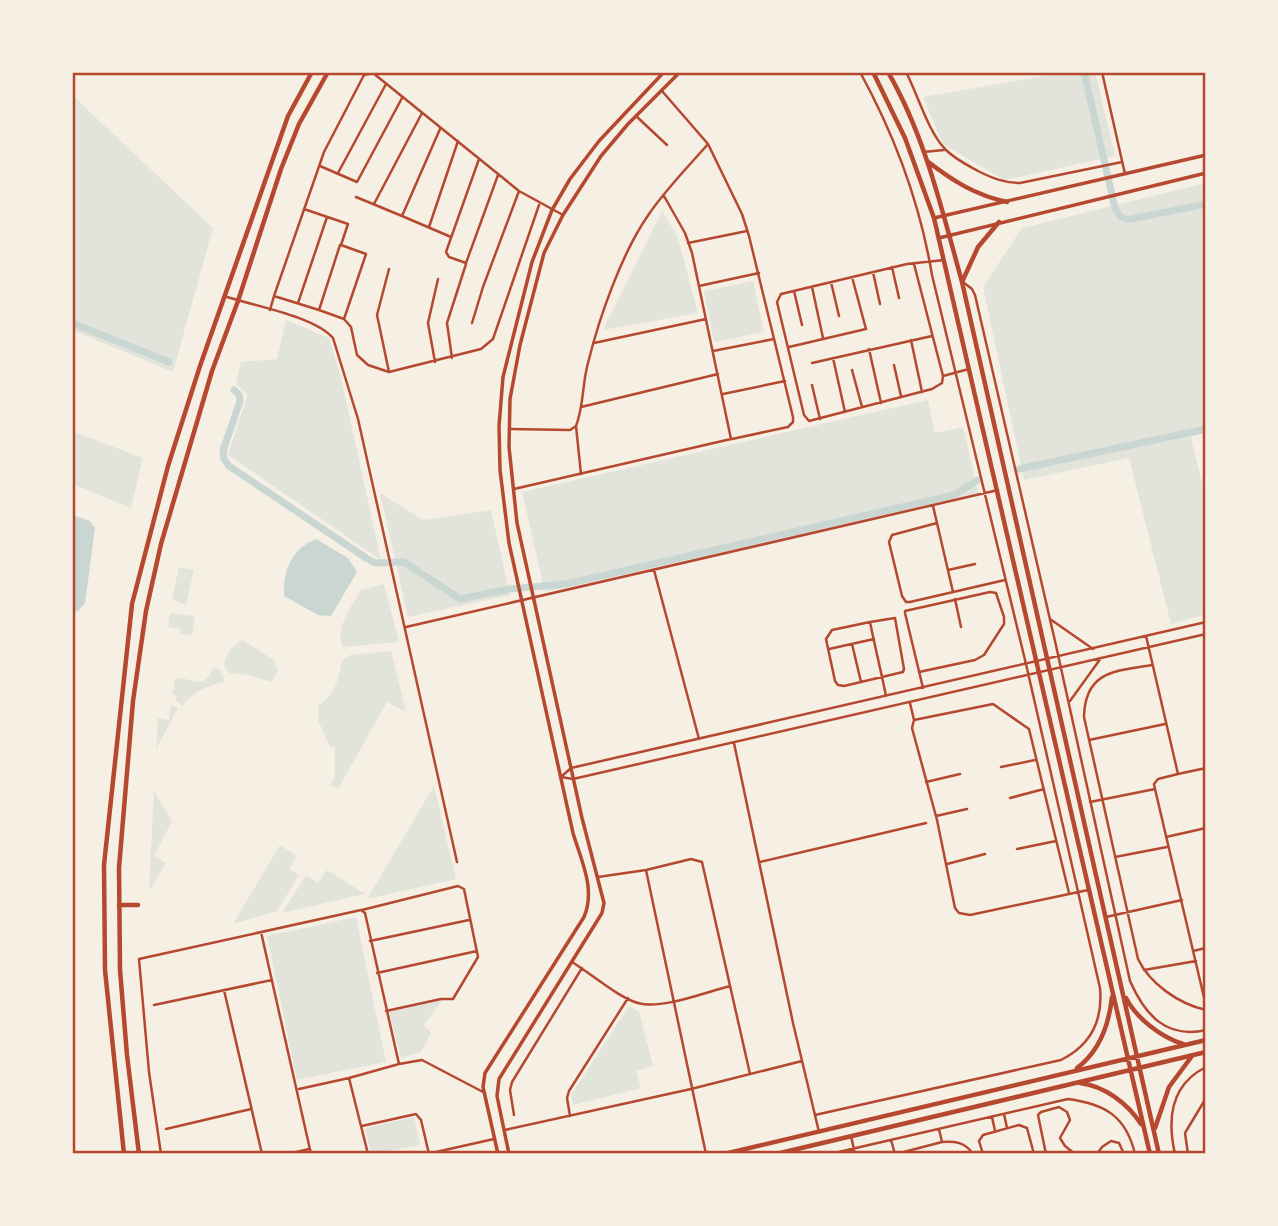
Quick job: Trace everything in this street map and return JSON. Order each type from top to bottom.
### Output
[{"type":"main road","points":[[124,1154],[105,970],[104,865],[132,604],[168,466],[224,296],[288,116],[312,72]]},
{"type":"main road","points":[[139,1154],[126,1043],[118,868],[133,701],[146,611],[160,544],[212,371],[281,169],[299,124],[328,72]]},
{"type":"main road","points":[[873,72],[905,138],[934,218],[1150,1154]]},
{"type":"main road","points":[[888,72],[902,96],[926,160],[962,282],[1159,1154]]},
{"type":"main road","points":[[926,160],[964,187],[1007,202]]},
{"type":"main road","points":[[962,282],[978,247],[999,222]]},
{"type":"main road","points":[[119,905],[138,905]]},
{"type":"main road","points":[[1122,991],[1131,1007],[1156,1030],[1170,1040],[1184,1045]]},
{"type":"main road","points":[[1073,1071],[1090,1055],[1104,1033],[1109,1019],[1112,992]]},
{"type":"main road","points":[[724,1154],[1206,1040]]},
{"type":"main road","points":[[775,1154],[1206,1052]]},
{"type":"main road","points":[[1154,1132],[1169,1087],[1193,1055]]},
{"type":"main road","points":[[1074,1083],[1088,1084],[1114,1097],[1131,1111],[1143,1127]]},
{"type":"street","points":[[498,1154],[485,1093],[485,1073],[587,909],[589,889],[573,832],[509,543],[500,470],[499,426],[503,377],[532,261],[552,210],[570,179],[599,141],[664,72]]},
{"type":"street","points":[[509,1154],[497,1096],[499,1079],[603,910],[604,903],[573,779],[528,575],[512,489],[510,399],[544,253],[563,215],[601,156],[680,72]]},
{"type":"street","points":[[815,1115],[1061,1060],[1083,1046],[1098,1019],[1101,1004],[1100,988],[1026,664],[923,225],[897,148],[860,72]]},
{"type":"street","points":[[906,72],[944,150],[960,161],[1008,183],[1020,183],[1122,162]]},
{"type":"street","points":[[1102,72],[1125,174]]},
{"type":"street","points":[[270,310],[324,152],[363,75],[373,73],[519,191],[563,215]]},
{"type":"street","points":[[337,174],[386,84]]},
{"type":"street","points":[[512,489],[791,425],[793,417],[785,381],[742,214],[708,144],[661,90]]},
{"type":"street","points":[[319,165],[356,182],[402,97]]},
{"type":"street","points":[[374,204],[422,113]]},
{"type":"street","points":[[636,116],[667,145]]},
{"type":"street","points":[[402,216],[440,129]]},
{"type":"street","points":[[429,227],[458,141]]},
{"type":"street","points":[[581,474],[576,426],[587,364],[615,280],[649,213],[708,144]]},
{"type":"street","points":[[923,152],[944,150]]},
{"type":"street","points":[[934,218],[1206,155]]},
{"type":"street","points":[[466,263],[447,256],[479,159]]},
{"type":"street","points":[[939,238],[1206,173]]},
{"type":"street","points":[[452,358],[447,323],[499,174]]},
{"type":"street","points":[[471,323],[519,191]]},
{"type":"street","points":[[664,196],[676,214],[688,243],[731,439]]},
{"type":"street","points":[[356,197],[452,237]]},
{"type":"street","points":[[274,296],[344,319],[351,327],[357,355],[368,365],[389,372],[481,349],[494,339],[539,204]]},
{"type":"street","points":[[304,209],[348,224],[319,310]]},
{"type":"street","points":[[298,303],[327,217]]},
{"type":"street","points":[[688,243],[747,231]]},
{"type":"street","points":[[341,245],[366,254],[344,319]]},
{"type":"street","points":[[914,264],[943,376],[942,383],[939,387],[922,392],[809,421],[804,415],[778,298],[812,286],[892,267],[906,264],[944,260]]},
{"type":"street","points":[[892,267],[899,298]]},
{"type":"street","points":[[388,269],[377,315],[389,372]]},
{"type":"street","points":[[873,272],[880,304]]},
{"type":"street","points":[[699,286],[759,273]]},
{"type":"street","points":[[788,347],[866,329],[852,277]]},
{"type":"street","points":[[435,362],[428,323],[438,279]]},
{"type":"street","points":[[831,282],[839,316]]},
{"type":"street","points":[[962,282],[972,289],[975,295],[1130,981],[1139,1002],[1156,1020],[1171,1029],[1190,1034],[1206,1030]]},
{"type":"street","points":[[812,286],[824,339]]},
{"type":"street","points":[[794,291],[802,325]]},
{"type":"street","points":[[224,296],[310,321],[333,338],[358,419],[386,554],[406,627],[457,862]]},
{"type":"street","points":[[594,343],[706,319]]},
{"type":"street","points":[[812,363],[932,336]]},
{"type":"street","points":[[713,351],[775,339]]},
{"type":"street","points":[[911,340],[922,392]]},
{"type":"street","points":[[869,349],[881,403]]},
{"type":"street","points":[[833,358],[845,412]]},
{"type":"street","points":[[894,365],[901,397]]},
{"type":"street","points":[[943,376],[969,369]]},
{"type":"street","points":[[852,370],[862,408]]},
{"type":"street","points":[[581,407],[718,374]]},
{"type":"street","points":[[722,395],[785,381]]},
{"type":"street","points":[[812,385],[820,419]]},
{"type":"street","points":[[509,429],[570,430],[576,426]]},
{"type":"street","points":[[406,627],[532,595],[654,570],[998,490]]},
{"type":"street","points":[[933,505],[953,592]]},
{"type":"street","points":[[937,523],[896,532],[889,538],[901,596],[906,602],[1005,580]]},
{"type":"street","points":[[948,570],[975,564]]},
{"type":"street","points":[[654,570],[699,739]]},
{"type":"street","points":[[919,672],[980,658],[1004,624],[996,593],[954,599],[905,611],[919,672],[923,688]]},
{"type":"street","points":[[954,599],[961,627]]},
{"type":"street","points":[[893,617],[896,621],[905,667],[903,672],[844,686],[836,683],[826,636],[832,630],[870,622],[893,617]]},
{"type":"street","points":[[1050,619],[1093,649]]},
{"type":"street","points":[[870,622],[886,696]]},
{"type":"street","points":[[561,777],[571,768],[1206,622]]},
{"type":"street","points":[[561,777],[573,779],[1206,634]]},
{"type":"street","points":[[1146,636],[1178,774]]},
{"type":"street","points":[[828,650],[874,639]]},
{"type":"street","points":[[852,644],[861,682]]},
{"type":"street","points":[[1069,702],[1101,658]]},
{"type":"street","points":[[1152,665],[1110,673],[1098,679],[1090,689],[1084,709],[1139,959],[1152,979],[1175,997],[1196,1008],[1206,1008],[1154,784],[1158,779],[1205,768],[1206,775]]},
{"type":"street","points":[[910,702],[914,720],[912,728],[936,816],[955,908],[959,913],[964,915],[1089,889]]},
{"type":"street","points":[[914,720],[993,704],[1029,729],[1069,893]]},
{"type":"street","points":[[1089,740],[1166,724]]},
{"type":"street","points":[[733,743],[819,1132]]},
{"type":"street","points":[[1001,767],[1037,760]]},
{"type":"street","points":[[926,782],[960,774]]},
{"type":"street","points":[[1010,798],[1044,789]]},
{"type":"street","points":[[1090,802],[1155,789]]},
{"type":"street","points":[[936,816],[967,808]]},
{"type":"street","points":[[760,862],[926,823]]},
{"type":"street","points":[[1166,837],[1206,828]]},
{"type":"street","points":[[1017,849],[1056,841]]},
{"type":"street","points":[[1115,857],[1168,846]]},
{"type":"street","points":[[946,865],[985,855]]},
{"type":"street","points":[[598,877],[646,870],[691,859],[699,859],[702,862],[750,1074]]},
{"type":"street","points":[[646,870],[706,1154]]},
{"type":"street","points":[[161,1154],[149,1072],[139,959],[460,886],[464,889],[477,961],[453,999],[441,999],[386,1011]]},
{"type":"street","points":[[1105,917],[1182,900]]},
{"type":"street","points":[[362,910],[399,1064]]},
{"type":"street","points":[[370,941],[470,920]]},
{"type":"street","points":[[261,932],[311,1154]]},
{"type":"street","points":[[1193,951],[1206,948]]},
{"type":"street","points":[[377,973],[477,951]]},
{"type":"street","points":[[571,961],[628,998],[645,1004],[673,1001],[730,986]]},
{"type":"street","points":[[1144,970],[1196,961]]},
{"type":"street","points":[[514,1115],[510,1090],[512,1082],[582,968]]},
{"type":"street","points":[[154,1005],[272,980]]},
{"type":"street","points":[[223,990],[262,1154]]},
{"type":"street","points":[[569,1116],[569,1091],[628,998]]},
{"type":"street","points":[[297,1090],[425,1060],[485,1093]]},
{"type":"street","points":[[504,1131],[802,1061]]},
{"type":"street","points":[[1175,1154],[1170,1119],[1176,1100],[1183,1085],[1193,1074],[1206,1067]]},
{"type":"street","points":[[349,1078],[368,1154]]},
{"type":"street","points":[[1188,1154],[1185,1133],[1206,1098]]},
{"type":"street","points":[[830,1154],[1068,1099],[1093,1103],[1106,1109],[1123,1126],[1131,1139],[1135,1154]]},
{"type":"street","points":[[1046,1154],[1038,1115],[1059,1107],[1067,1112],[1070,1120],[1060,1138],[1061,1141],[1075,1154]]},
{"type":"street","points":[[166,1129],[251,1109]]},
{"type":"street","points":[[361,1126],[416,1114],[421,1120],[428,1154],[494,1139]]},
{"type":"street","points":[[1004,1114],[1007,1128]]},
{"type":"street","points":[[992,1117],[995,1131]]},
{"type":"street","points":[[983,1154],[980,1138],[1019,1125],[1026,1127],[1034,1154]]},
{"type":"street","points":[[939,1129],[942,1142]]},
{"type":"street","points":[[851,1136],[855,1154]]},
{"type":"street","points":[[891,1140],[895,1154],[942,1142],[960,1143],[967,1146],[973,1154]]},
{"type":"street","points":[[1097,1154],[1111,1141],[1119,1143],[1124,1154]]},
{"type":"street","points":[[288,1154],[309,1149]]},
{"type":"shaded area","points":[[1068,72],[1095,72],[1115,156],[1004,180],[943,144],[923,97]]},
{"type":"shaded area","points":[[72,95],[213,228],[173,372],[72,330]]},
{"type":"shaded area","points":[[1206,183],[1206,432],[1191,437],[1206,500],[1206,614],[1171,624],[1129,458],[1024,480],[983,287],[1022,228]]},
{"type":"shaded area","points":[[662,211],[677,235],[698,313],[603,330]]},
{"type":"shaded area","points":[[753,281],[764,332],[714,342],[704,291]]},
{"type":"shaded area","points":[[286,320],[329,338],[341,378],[381,560],[228,455],[248,394],[236,384],[241,362],[277,359]]},
{"type":"shaded area","points":[[928,400],[935,433],[963,427],[979,495],[545,592],[522,492]]},
{"type":"shaded area","points":[[72,431],[143,458],[131,508],[72,484]]},
{"type":"shaded area","points":[[380,493],[423,520],[491,510],[510,595],[408,617]]},
{"type":"shaded area","points":[[72,515],[90,521],[95,528],[85,603],[78,611],[72,612]]},
{"type":"shaded area","points":[[316,539],[348,558],[357,572],[331,616],[318,615],[284,596],[285,578],[290,562],[300,549]]},
{"type":"shaded area","points":[[179,567],[194,570],[186,605],[172,599]]},
{"type":"shaded area","points":[[384,584],[399,642],[343,647],[342,625],[361,590]]},
{"type":"shaded area","points":[[170,613],[195,616],[192,635],[180,634],[180,629],[168,627]]},
{"type":"shaded area","points":[[243,640],[274,660],[278,671],[271,682],[244,674],[229,673],[224,665],[226,657],[233,647]]},
{"type":"shaded area","points":[[391,651],[406,712],[387,702],[338,789],[330,784],[335,777],[335,747],[330,747],[318,720],[319,705],[333,691],[342,661],[350,655]]},
{"type":"shaded area","points":[[214,667],[220,670],[225,682],[201,690],[182,706],[176,701],[177,695],[172,695],[175,679],[201,682],[210,675]]},
{"type":"shaded area","points":[[171,705],[178,708],[156,749],[158,718],[169,720]]},
{"type":"shaded area","points":[[434,786],[456,879],[367,899]]},
{"type":"shaded area","points":[[154,791],[172,821],[154,856],[166,863],[149,891]]},
{"type":"shaded area","points":[[280,845],[297,856],[289,869],[299,875],[277,911],[233,924]]},
{"type":"shaded area","points":[[327,870],[365,894],[282,913],[306,875],[318,883]]},
{"type":"shaded area","points":[[356,917],[386,1062],[297,1080],[267,936]]},
{"type":"shaded area","points":[[442,1000],[424,1025],[431,1033],[421,1052],[401,1058],[389,1012]]},
{"type":"shaded area","points":[[629,1006],[639,1012],[653,1066],[636,1071],[641,1088],[573,1105],[571,1095]]},
{"type":"shaded area","points":[[414,1117],[420,1145],[371,1154],[365,1128]]},
{"type":"waterway","points":[[1084,72],[1115,208],[1119,215],[1131,219],[1206,204]]},
{"type":"waterway","points":[[72,323],[169,362]]},
{"type":"waterway","points":[[234,390],[240,401],[223,451],[229,466],[366,558],[375,563],[404,562],[460,599],[509,589],[566,584],[954,495],[978,480]]},
{"type":"waterway","points":[[1019,469],[1206,429]]}]
